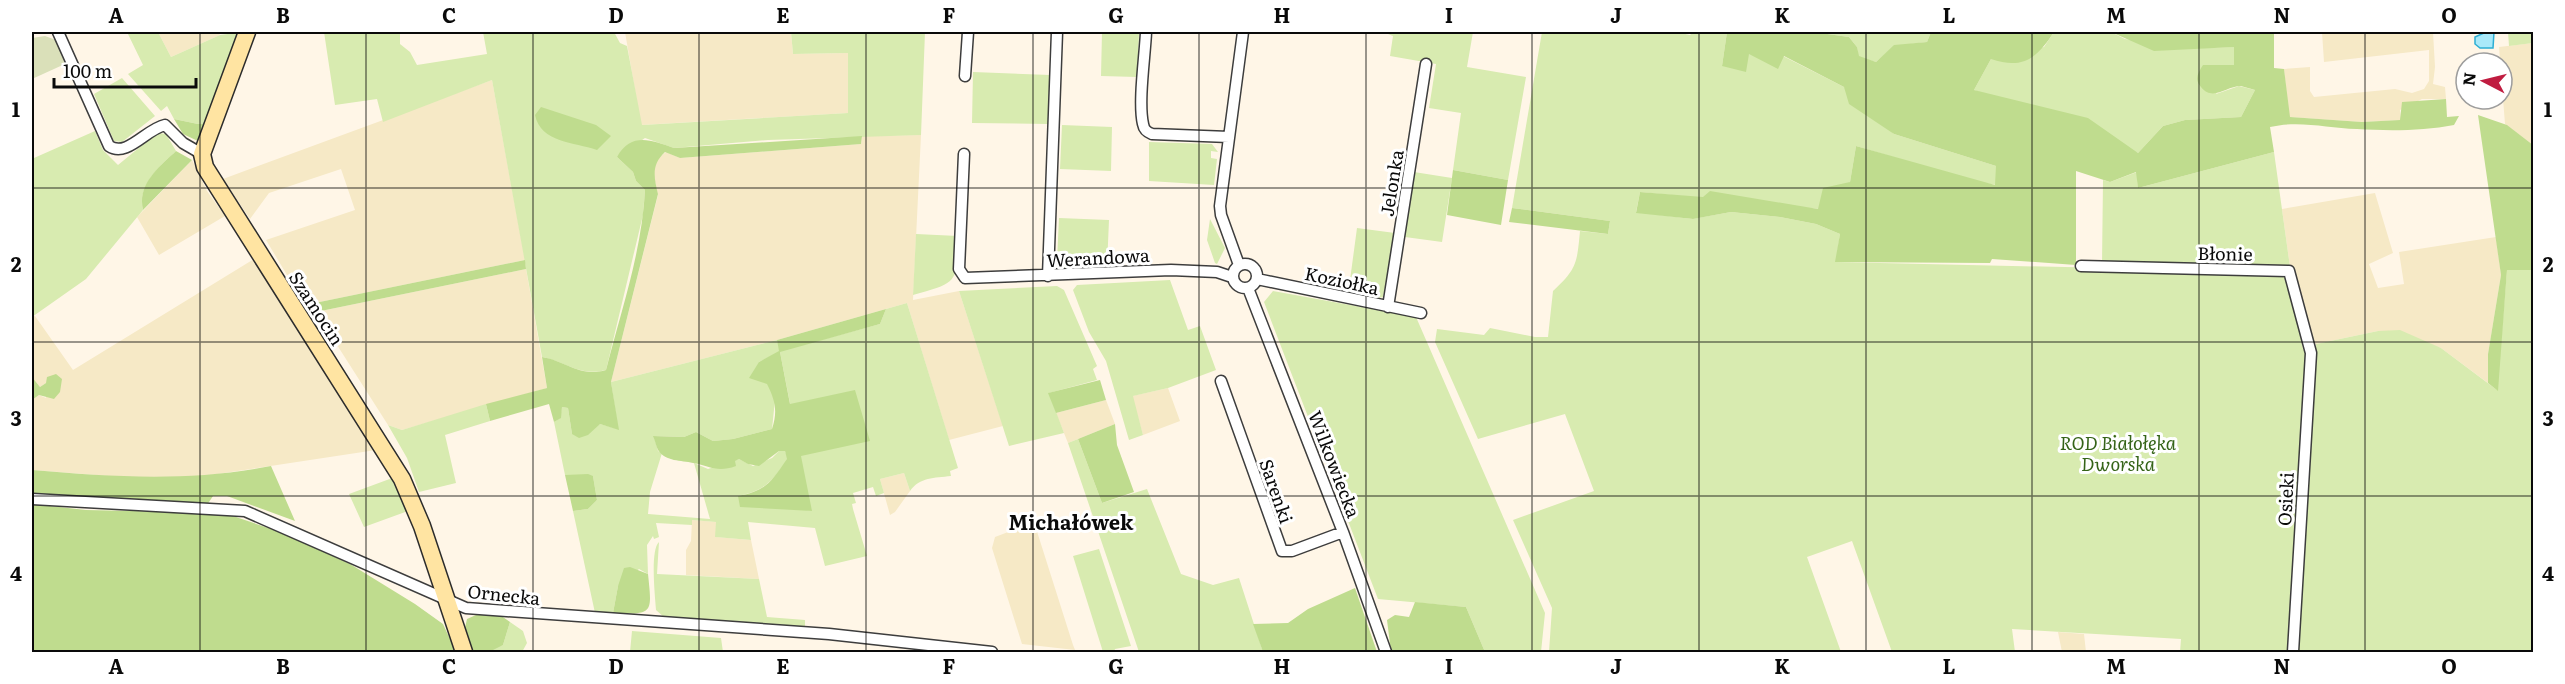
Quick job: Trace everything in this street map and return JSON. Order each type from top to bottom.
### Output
[{"type":"street","points":[[58,32],[109,146],[115,150],[123,149],[144,134],[165,125],[183,143],[202,154],[247,32]]},
{"type":"street","points":[[965,76],[968,32]]},
{"type":"street","points":[[1048,276],[1057,32]]},
{"type":"street","points":[[1146,32],[1142,110],[1143,126],[1146,131],[1152,134],[1229,137]]},
{"type":"street","points":[[1239,265],[1221,215],[1243,32]]},
{"type":"street","name":"Jelonka","points":[[1388,307],[1426,64]]},
{"type":"street","name":"Szamocin","points":[[202,154],[205,167],[212,180],[402,479],[450,603],[465,652]]},
{"type":"street","name":"Werandowa","points":[[964,154],[959,268],[965,278],[1170,270],[1217,272],[1233,277]]},
{"type":"street","points":[[1239,265],[1252,266],[1257,272],[1257,279],[1248,288],[1236,285],[1233,277],[1234,270],[1239,265]]},
{"type":"street","name":"Błonie","points":[[2081,266],[2287,269],[2310,348]]},
{"type":"street","name":"Koziołka","points":[[1257,279],[1421,313]]},
{"type":"street","name":"Wilkowiecka","points":[[1248,288],[1343,532],[1386,652]]},
{"type":"street","name":"Osieki","points":[[2293,652],[2310,348]]},
{"type":"street","name":"Sarenki","points":[[1221,381],[1282,551],[1292,551],[1343,532]]},
{"type":"street","name":"Ornecka","points":[[32,499],[245,511],[450,603],[466,608],[829,634],[992,652]]},
{"type":"shaded area","points":[[158,32],[218,32],[220,35],[171,57]]},
{"type":"shaded area","points":[[625,32],[791,32],[793,54],[848,53],[848,113],[641,125]]},
{"type":"shaded area","points":[[2322,32],[2433,32],[2435,67],[2433,84],[2445,87],[2446,99],[2422,99],[2400,110],[2401,120],[2362,122],[2289,117],[2284,69],[2310,67],[2310,91],[2314,97],[2395,89],[2412,93],[2424,89],[2429,81],[2429,50],[2324,62]]},
{"type":"shaded area","points":[[2533,43],[2533,145],[2505,124],[2504,111],[2514,111],[2514,51],[2499,51],[2499,47]]},
{"type":"shaded area","points":[[492,80],[525,260],[305,305],[266,240],[355,210],[341,169],[269,193],[250,219],[223,179]]},
{"type":"shaded area","points":[[921,135],[913,300],[959,291],[1003,426],[949,440],[907,303],[777,340],[611,382],[658,195],[653,173],[657,159],[666,152],[680,158],[861,144],[862,136]]},
{"type":"shaded area","points":[[192,160],[207,191],[225,216],[159,255],[137,217]]},
{"type":"shaded area","points":[[2375,193],[2393,253],[2369,264],[2378,288],[2404,284],[2399,252],[2496,237],[2501,275],[2488,354],[2488,383],[2441,348],[2378,331],[2316,344],[2309,342],[2290,267],[2282,209]]},
{"type":"shaded area","points":[[254,259],[376,450],[191,478],[134,478],[32,470],[32,400],[39,395],[46,398],[46,383],[40,387],[32,377],[32,317],[35,316],[73,370]]},
{"type":"shaded area","points":[[526,269],[547,388],[402,430],[388,425],[316,312]]},
{"type":"shaded area","points":[[1168,388],[1180,421],[1143,435],[1132,396]]},
{"type":"shaded area","points":[[1106,400],[1115,424],[1068,443],[1056,413]]},
{"type":"shaded area","points":[[904,473],[910,491],[895,512],[890,515],[880,479]]},
{"type":"shaded area","points":[[692,520],[717,522],[716,537],[751,540],[759,579],[686,575],[686,550],[691,541]]},
{"type":"shaded area","points":[[1034,522],[1075,650],[1022,644],[992,548],[995,537]]},
{"type":"shaded area","points":[[2058,632],[2084,634],[2086,652],[2062,652]]},
{"type":"green space","points":[[127,32],[158,32],[171,57],[220,35],[243,32],[207,123],[198,124],[174,119],[167,106],[161,111],[128,74],[143,65]]},
{"type":"green space","points":[[324,32],[400,32],[400,44],[410,52],[417,65],[487,54],[483,32],[614,32],[620,43],[627,46],[642,125],[848,113],[848,53],[793,54],[791,32],[925,32],[921,135],[768,140],[674,148],[645,138],[617,157],[633,172],[636,181],[645,190],[643,215],[606,370],[589,372],[542,357],[492,80],[383,122],[377,99],[335,105]]},
{"type":"green space","points":[[1102,32],[1136,32],[1139,34],[1137,77],[1101,76]]},
{"type":"green space","points":[[1383,32],[1473,32],[1467,67],[1526,77],[1508,180],[1453,170],[1461,113],[1429,108],[1436,64],[1390,56],[1393,36]]},
{"type":"green space","name":"ROD Białołęka Dworska","points":[[1542,32],[1676,32],[1690,35],[1693,32],[1727,32],[1722,66],[1749,54],[1783,56],[1844,87],[1894,134],[1996,166],[1996,185],[1974,181],[1856,146],[1850,182],[1819,209],[1640,192],[1636,212],[1692,219],[1731,212],[1780,217],[1816,224],[1840,234],[1836,262],[2286,272],[2303,349],[2308,355],[2290,652],[2180,652],[2181,639],[2012,629],[2015,652],[1892,652],[1852,541],[1807,557],[1841,652],[1549,652],[1552,608],[1513,520],[1594,491],[1565,414],[1478,439],[1435,342],[1437,329],[1484,335],[1490,328],[1535,337],[1548,337],[1553,291],[1567,277],[1574,265],[1580,231],[1608,234],[1610,221],[1512,208]]},
{"type":"green space","points":[[1727,32],[1813,32],[1849,37],[1857,47],[1859,56],[1876,62],[1894,45],[1927,42],[1931,32],[2054,32],[2035,55],[2021,62],[2002,62],[1991,59],[1974,90],[2088,118],[2138,153],[2163,126],[2185,120],[2241,117],[2255,90],[2241,86],[2210,93],[2199,84],[2197,76],[2203,65],[2234,65],[2234,47],[2154,51],[2111,32],[2274,32],[2274,68],[2284,69],[2290,117],[2362,122],[2400,120],[2402,102],[2446,99],[2447,117],[2459,116],[2454,125],[2418,129],[2369,130],[2302,124],[2270,127],[2274,152],[2138,188],[2136,172],[2110,182],[2076,171],[2076,265],[1992,259],[1990,263],[1835,262],[1840,234],[1816,224],[1780,217],[1731,212],[1693,219],[1636,213],[1640,192],[1703,197],[1710,191],[1818,209],[1823,188],[1850,182],[1856,146],[1995,185],[1996,166],[1894,134],[1849,104],[1844,87],[1784,56],[1778,69],[1749,54],[1746,72],[1722,66]]},
{"type":"green space","points":[[1813,32],[1931,32],[1927,42],[1894,46],[1876,62],[1858,57],[1857,47],[1849,37]]},
{"type":"green space","points":[[2054,32],[2111,32],[2125,39],[2198,48],[2234,47],[2234,65],[2216,94],[2239,86],[2255,90],[2241,117],[2185,120],[2163,126],[2138,153],[1974,90],[1991,59],[2044,47]]},
{"type":"green space","points":[[2508,32],[2533,32],[2533,43],[2509,46]]},
{"type":"green space","points":[[45,36],[56,40],[65,64],[32,79],[32,38]]},
{"type":"green space","points":[[973,72],[1050,75],[1048,124],[972,123]]},
{"type":"green space","points":[[122,78],[155,116],[122,142],[114,141],[94,94]]},
{"type":"green space","points":[[541,107],[596,125],[611,136],[597,150],[560,140],[544,131],[538,124],[535,115]]},
{"type":"green space","points":[[2478,115],[2507,125],[2533,145],[2533,270],[2507,270],[2498,391],[2488,383],[2488,354],[2501,275]]},
{"type":"green space","points":[[174,119],[198,124],[207,123],[200,142],[183,134]]},
{"type":"green space","points":[[1062,125],[1112,127],[1111,171],[1060,169]]},
{"type":"green space","points":[[95,131],[103,150],[118,165],[157,133],[166,134],[176,151],[147,184],[143,192],[143,210],[86,279],[32,317],[32,153],[34,158]]},
{"type":"green space","points":[[862,136],[861,144],[680,158],[665,152],[657,162],[655,177],[658,194],[611,382],[619,430],[600,424],[588,435],[579,438],[572,434],[568,408],[562,407],[561,418],[554,422],[549,404],[490,421],[486,404],[547,388],[542,357],[589,372],[606,370],[630,281],[643,213],[645,190],[636,181],[633,172],[617,157],[629,144],[642,140],[674,148]]},
{"type":"green space","points":[[1149,142],[1212,144],[1218,152],[1211,151],[1211,158],[1217,159],[1214,185],[1149,181]]},
{"type":"green space","points":[[176,151],[192,160],[143,210],[143,192],[146,184]]},
{"type":"green space","points":[[2274,152],[2290,267],[2102,265],[2103,180],[2110,182],[2137,172],[2138,188]]},
{"type":"green space","points":[[1453,170],[1508,180],[1501,225],[1447,215]]},
{"type":"green space","points":[[1414,172],[1452,178],[1442,242],[1405,237]]},
{"type":"green space","points":[[1512,208],[1610,221],[1608,234],[1509,222]]},
{"type":"green space","points":[[1059,218],[1109,220],[1107,267],[1064,269],[1057,261]]},
{"type":"green space","points":[[1210,219],[1225,248],[1217,264],[1207,240]]},
{"type":"green space","points":[[1357,228],[1395,233],[1383,297],[1372,299],[1348,295]]},
{"type":"green space","points":[[916,234],[958,236],[957,263],[952,278],[947,283],[913,295]]},
{"type":"green space","points":[[525,260],[526,269],[311,313],[305,305]]},
{"type":"green space","points":[[2507,270],[2533,270],[2533,652],[2296,652],[2316,344],[2378,331],[2400,330],[2441,348],[2497,390]]},
{"type":"green space","points":[[1170,280],[1188,330],[1200,326],[1216,370],[1168,388],[1133,396],[1143,435],[1129,440],[1106,361],[1089,332],[1073,290],[1077,285]]},
{"type":"green space","points":[[1057,286],[1064,290],[1097,366],[1093,369],[1097,380],[1049,393],[1064,433],[1009,446],[959,291]]},
{"type":"green space","points":[[1273,291],[1416,317],[1545,613],[1541,652],[1485,652],[1466,607],[1378,599],[1264,302]]},
{"type":"green space","points":[[907,303],[958,468],[950,471],[951,476],[923,481],[910,491],[904,473],[880,479],[884,493],[876,496],[873,487],[853,493],[856,503],[852,504],[853,509],[867,556],[825,566],[815,528],[748,522],[751,540],[715,537],[716,522],[692,520],[692,525],[656,523],[659,537],[654,539],[653,536],[647,545],[648,574],[639,569],[618,586],[613,613],[595,613],[573,511],[588,509],[597,500],[593,476],[565,475],[554,422],[560,418],[562,407],[568,408],[572,434],[600,424],[618,429],[611,382],[777,340],[780,351],[880,324],[886,309]],"holes":[[[780,352],[811,511],[738,496],[762,488],[772,479],[788,459],[785,451],[779,451],[772,458],[753,466],[739,459],[708,469],[694,463],[710,519],[648,514],[650,492],[662,453],[658,451],[654,436],[684,437],[696,432],[713,441],[733,439],[772,429],[775,400],[759,362]]]},
{"type":"green space","points":[[886,309],[880,324],[780,352],[790,404],[855,390],[870,441],[801,456],[812,511],[740,507],[738,496],[755,491],[767,484],[787,459],[785,451],[779,451],[759,466],[739,459],[735,461],[736,466],[719,469],[669,459],[658,450],[653,436],[684,437],[696,432],[713,441],[733,439],[772,429],[775,411],[770,390],[767,384],[749,378],[759,362],[779,351],[777,340]]},
{"type":"green space","points":[[56,374],[62,379],[60,392],[54,399],[39,395],[32,400],[32,377],[40,387],[46,383],[47,377]]},
{"type":"green space","points":[[1100,380],[1106,400],[1056,413],[1048,393]]},
{"type":"green space","points":[[486,404],[490,421],[445,435],[456,483],[419,492],[407,458],[388,425],[402,430]]},
{"type":"green space","points":[[1115,424],[1117,445],[1134,492],[1102,503],[1078,439]]},
{"type":"green space","points":[[1078,439],[1102,503],[1147,489],[1181,574],[1213,585],[1239,578],[1263,652],[1139,652],[1068,443]]},
{"type":"green space","points":[[271,466],[295,521],[227,496],[213,496],[207,505],[32,495],[32,470],[152,477],[211,474]]},
{"type":"green space","points":[[588,474],[593,476],[597,500],[588,509],[573,511],[565,475]]},
{"type":"green space","points":[[395,477],[408,511],[364,527],[349,494]]},
{"type":"green space","points":[[32,504],[86,510],[224,513],[280,532],[350,564],[415,604],[443,624],[456,652],[32,652]]},
{"type":"green space","points":[[659,542],[657,574],[759,579],[767,617],[805,620],[805,627],[665,618],[656,610],[655,603],[654,563]]},
{"type":"green space","points":[[1099,549],[1131,646],[1115,649],[1114,652],[1103,652],[1073,556]]},
{"type":"green space","points":[[630,567],[648,574],[649,604],[643,612],[613,613],[624,568]]},
{"type":"green space","points":[[1355,588],[1377,652],[1263,652],[1253,624],[1288,623],[1308,609]]},
{"type":"green space","points":[[1415,602],[1466,607],[1485,652],[1391,652],[1387,620],[1395,615],[1409,617]]},
{"type":"green space","points":[[476,615],[500,615],[510,622],[503,645],[491,651],[470,650],[464,632],[467,619]]},
{"type":"green space","points":[[510,622],[523,631],[527,643],[522,652],[476,652],[503,645]]},
{"type":"green space","points":[[632,631],[721,638],[723,652],[630,652]]},
{"type":"water","points":[[2486,32],[2494,32],[2493,48],[2480,48],[2475,44],[2475,37]]},
{"type":"district","name":"Michałówek","points":[[1071,521]]}]
